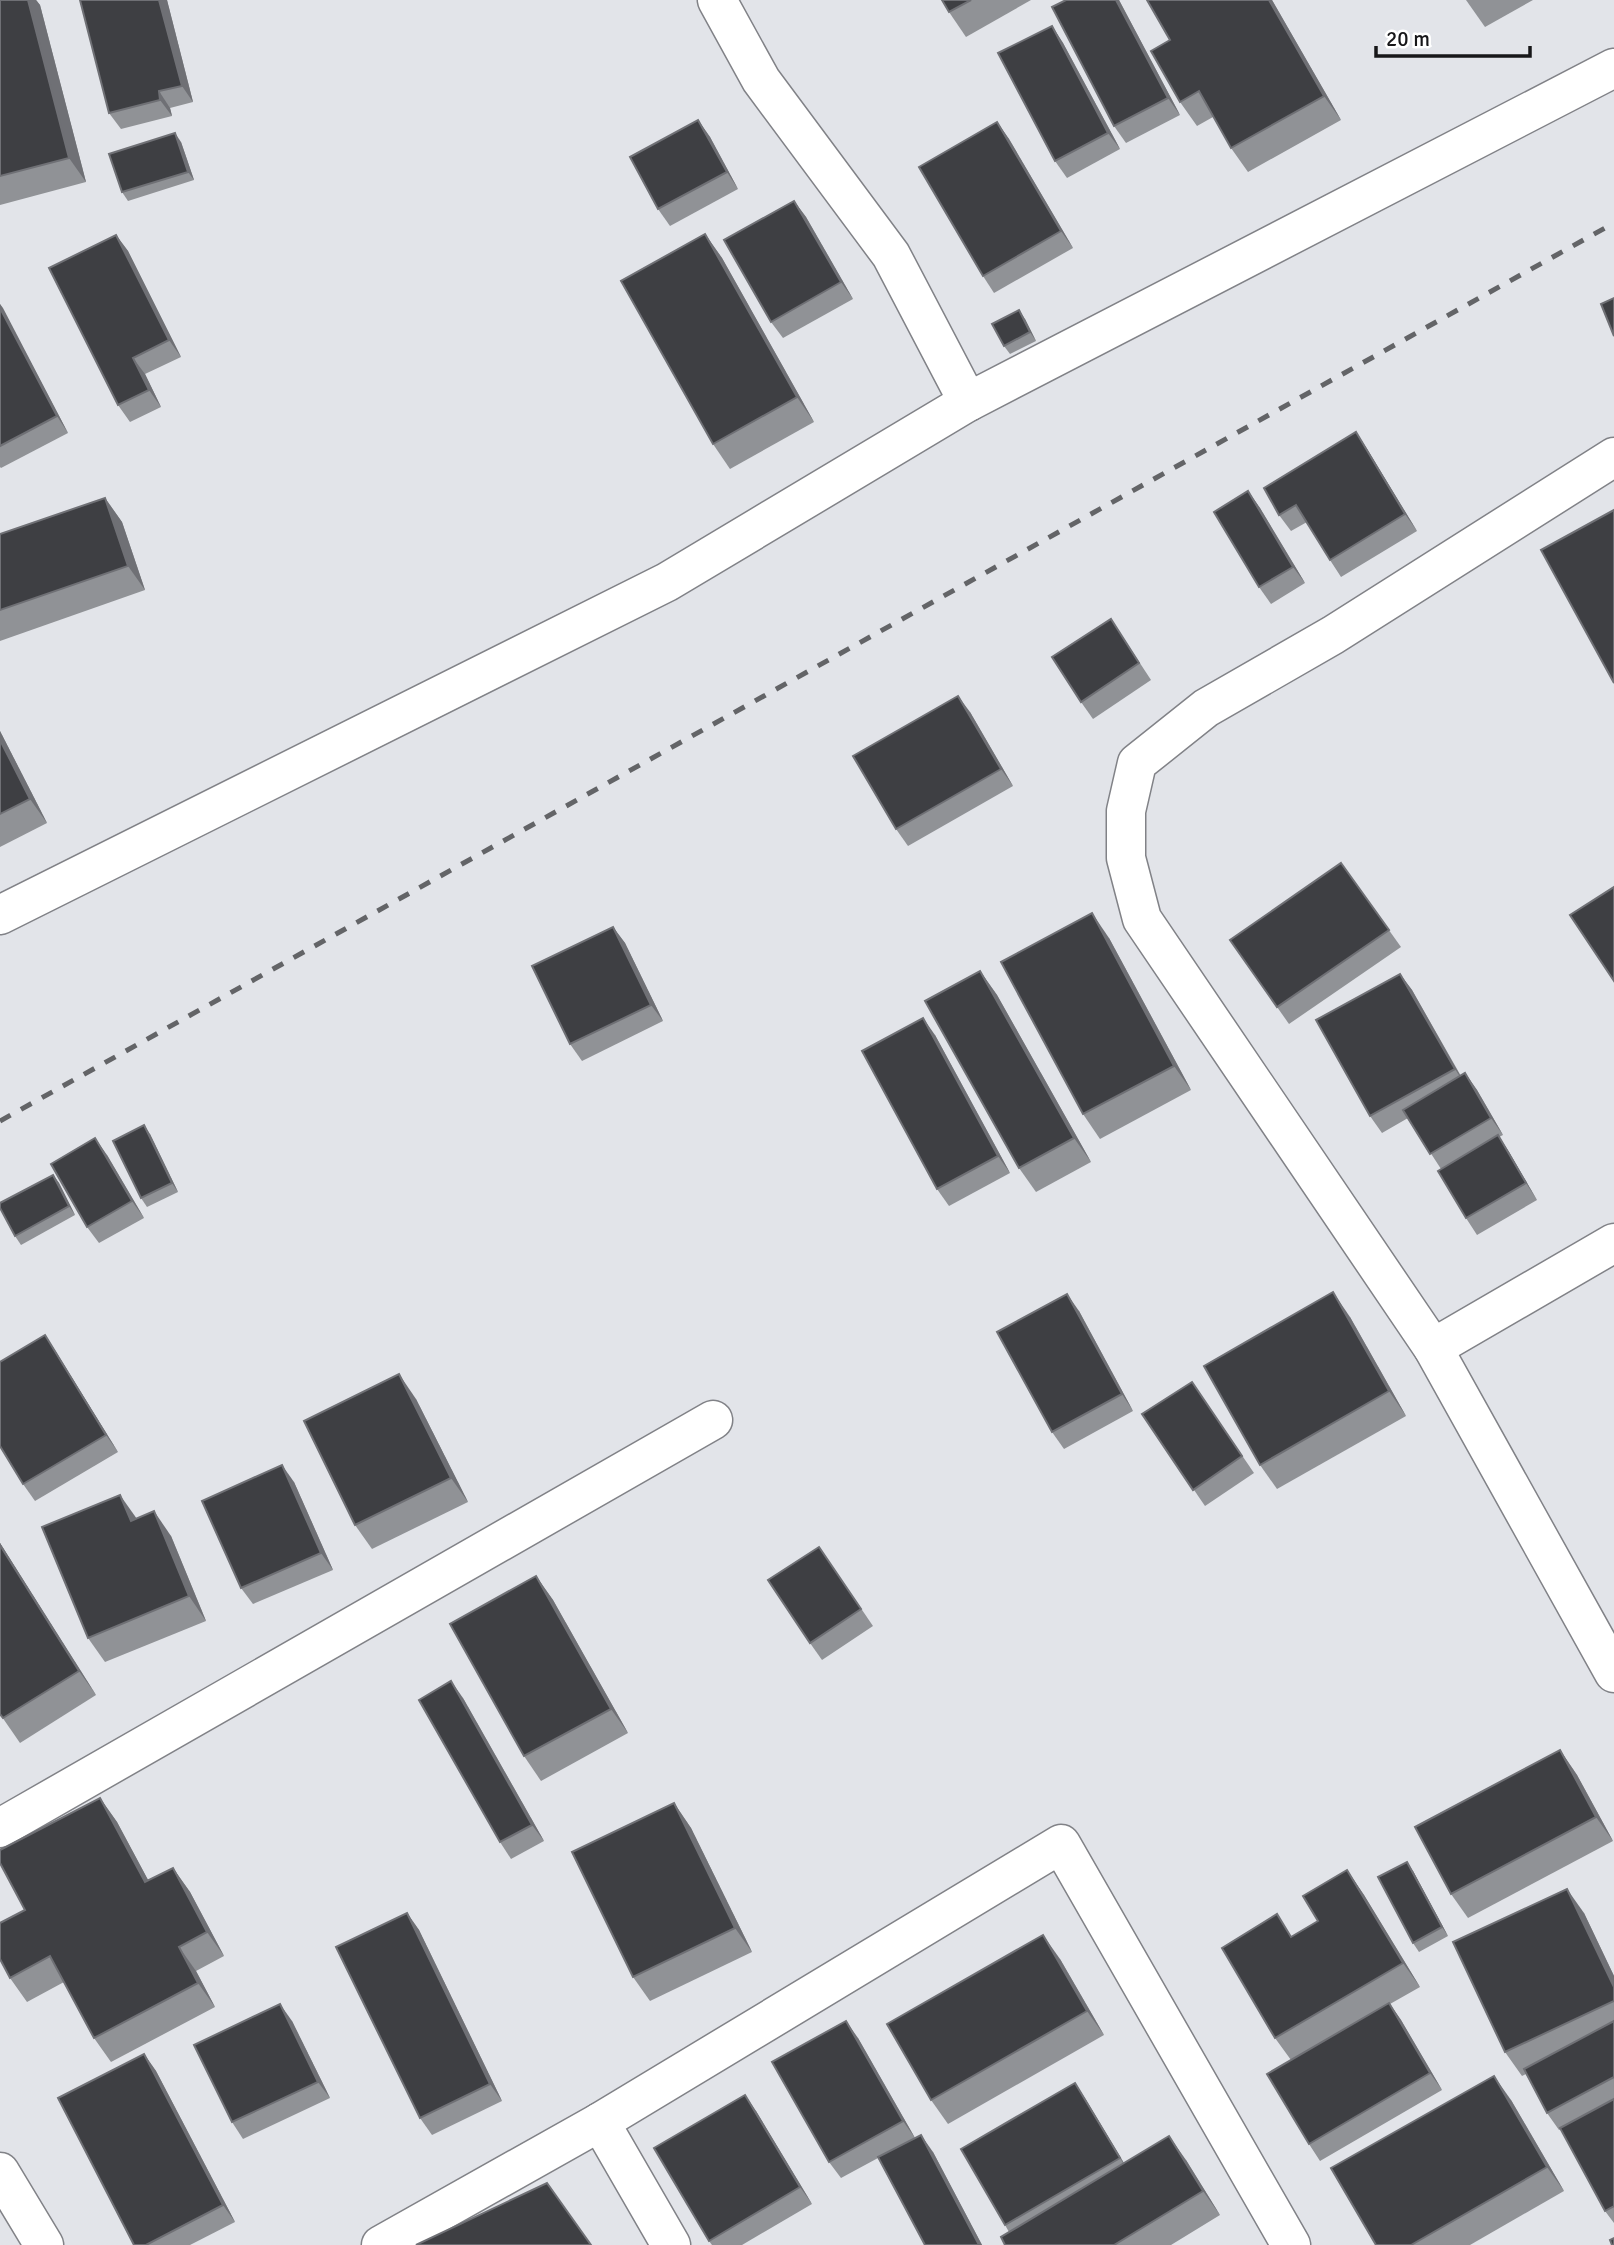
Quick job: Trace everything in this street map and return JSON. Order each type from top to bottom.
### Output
[{"type":"street","points":[[717,0],[761,80],[891,255],[968,402]]},
{"type":"street","points":[[0,915],[667,582],[968,402],[1614,68]]},
{"type":"street","points":[[1614,457],[1333,635],[1206,708],[1137,763],[1126,811],[1126,858],[1142,919],[1433,1349],[1614,1673]]},
{"type":"street","points":[[1433,1349],[1614,1244]]},
{"type":"street","points":[[0,1828],[713,1420]]},
{"type":"street","points":[[381,2245],[600,2122],[1062,1844],[1291,2245]]},
{"type":"street","points":[[600,2122],[671,2245]]},
{"type":"street","points":[[0,2172],[44,2245]]},
{"type":"building","points":[[0,0],[28,0],[69,158],[0,176]]},
{"type":"building","points":[[80,0],[159,0],[182,86],[159,91],[160,100],[109,113]]},
{"type":"building","points":[[942,0],[971,0],[949,12]]},
{"type":"building","points":[[1066,0],[1116,0],[1168,98],[1114,126],[1052,7]]},
{"type":"building","points":[[1147,0],[1269,0],[1324,96],[1231,148],[1199,91],[1180,102],[1151,51],[1170,40]]},
{"type":"building","points":[[1052,26],[1108,133],[1055,161],[998,53]]},
{"type":"building","points":[[698,120],[727,172],[658,209],[630,157]]},
{"type":"building","points":[[997,122],[1061,231],[983,276],[919,167]]},
{"type":"building","points":[[175,133],[188,172],[122,192],[109,154]]},
{"type":"building","points":[[794,201],[841,282],[771,322],[724,240]]},
{"type":"building","points":[[705,234],[797,397],[713,444],[621,281]]},
{"type":"building","points":[[116,235],[169,340],[133,358],[149,390],[118,405],[49,268]]},
{"type":"building","points":[[1614,298],[1614,336],[1601,304]]},
{"type":"building","points":[[0,308],[57,416],[0,446]]},
{"type":"building","points":[[1019,310],[1030,332],[1004,346],[992,324]]},
{"type":"building","points":[[1356,432],[1405,514],[1330,560],[1296,505],[1279,515],[1264,488]]},
{"type":"building","points":[[1248,491],[1293,567],[1259,587],[1214,512]]},
{"type":"building","points":[[105,498],[128,566],[0,610],[0,534]]},
{"type":"building","points":[[1614,510],[1614,683],[1541,550]]},
{"type":"building","points":[[1111,619],[1139,663],[1081,702],[1052,657]]},
{"type":"building","points":[[958,696],[1001,769],[896,829],[853,756]]},
{"type":"building","points":[[0,740],[30,799],[0,814]]},
{"type":"building","points":[[1341,863],[1389,930],[1277,1007],[1230,940]]},
{"type":"building","points":[[1614,887],[1614,981],[1570,915]]},
{"type":"building","points":[[1092,913],[1174,1066],[1083,1114],[1001,962]]},
{"type":"building","points":[[613,927],[651,1005],[570,1044],[532,966]]},
{"type":"building","points":[[980,971],[1074,1138],[1019,1168],[925,1001]]},
{"type":"building","points":[[1400,974],[1455,1069],[1370,1116],[1316,1020]]},
{"type":"building","points":[[923,1018],[998,1156],[937,1189],[862,1051]]},
{"type":"building","points":[[1465,1073],[1491,1118],[1430,1154],[1403,1110]]},
{"type":"building","points":[[144,1125],[172,1183],[141,1198],[113,1141]]},
{"type":"building","points":[[1498,1135],[1526,1183],[1466,1218],[1438,1171]]},
{"type":"building","points":[[95,1138],[132,1201],[87,1227],[51,1164]]},
{"type":"building","points":[[53,1175],[69,1206],[15,1236],[0,1203]]},
{"type":"building","points":[[1333,1292],[1389,1391],[1260,1465],[1204,1366]]},
{"type":"building","points":[[1067,1294],[1122,1394],[1052,1432],[997,1332]]},
{"type":"building","points":[[45,1335],[106,1435],[23,1484],[0,1446],[0,1362]]},
{"type":"building","points":[[399,1374],[451,1478],[355,1525],[304,1421]]},
{"type":"building","points":[[1192,1382],[1242,1456],[1193,1490],[1142,1414]]},
{"type":"building","points":[[282,1465],[321,1553],[241,1588],[202,1501]]},
{"type":"building","points":[[120,1495],[131,1521],[154,1511],[189,1596],[88,1638],[42,1527]]},
{"type":"building","points":[[0,1545],[79,1671],[3,1718],[0,1714]]},
{"type":"building","points":[[819,1547],[861,1609],[810,1643],[768,1580]]},
{"type":"building","points":[[536,1576],[611,1709],[524,1756],[450,1624]]},
{"type":"building","points":[[451,1681],[532,1825],[500,1842],[419,1700]]},
{"type":"building","points":[[1560,1750],[1596,1817],[1451,1894],[1415,1827]]},
{"type":"building","points":[[100,1798],[145,1882],[173,1868],[207,1932],[179,1947],[198,1983],[94,2038],[50,1956],[10,1978],[0,1959],[0,1923],[25,1910],[0,1863],[0,1850]]},
{"type":"building","points":[[674,1803],[735,1928],[633,1977],[572,1852]]},
{"type":"building","points":[[1407,1862],[1442,1927],[1413,1943],[1378,1877]]},
{"type":"building","points":[[1347,1870],[1403,1963],[1275,2038],[1222,1948],[1277,1914],[1291,1937],[1318,1921],[1303,1896]]},
{"type":"building","points":[[1567,1889],[1614,1987],[1614,2001],[1505,2052],[1453,1942]]},
{"type":"building","points":[[407,1913],[490,2084],[420,2118],[336,1947]]},
{"type":"building","points":[[1043,1935],[1087,2011],[931,2100],[887,2024]]},
{"type":"building","points":[[1389,2003],[1430,2073],[1309,2144],[1267,2074]]},
{"type":"building","points":[[280,2004],[318,2082],[232,2122],[194,2045]]},
{"type":"building","points":[[846,2021],[903,2121],[829,2162],[772,2062]]},
{"type":"building","points":[[1614,2021],[1614,2077],[1547,2113],[1524,2069]]},
{"type":"building","points":[[144,2054],[223,2205],[146,2245],[134,2245],[58,2098]]},
{"type":"building","points":[[1494,2076],[1547,2167],[1411,2245],[1376,2245],[1331,2168]]},
{"type":"building","points":[[1075,2083],[1120,2158],[1005,2225],[961,2149]]},
{"type":"building","points":[[745,2095],[800,2187],[709,2241],[654,2148]]},
{"type":"building","points":[[1614,2099],[1614,2206],[1605,2211],[1560,2128]]},
{"type":"building","points":[[921,2135],[979,2245],[925,2245],[878,2157]]},
{"type":"building","points":[[1169,2136],[1203,2191],[1114,2245],[1005,2245],[1001,2237]]},
{"type":"building","points":[[547,2183],[591,2245],[416,2245]]},
{"type":"railway","points":[[0,1121],[1614,223]]}]
